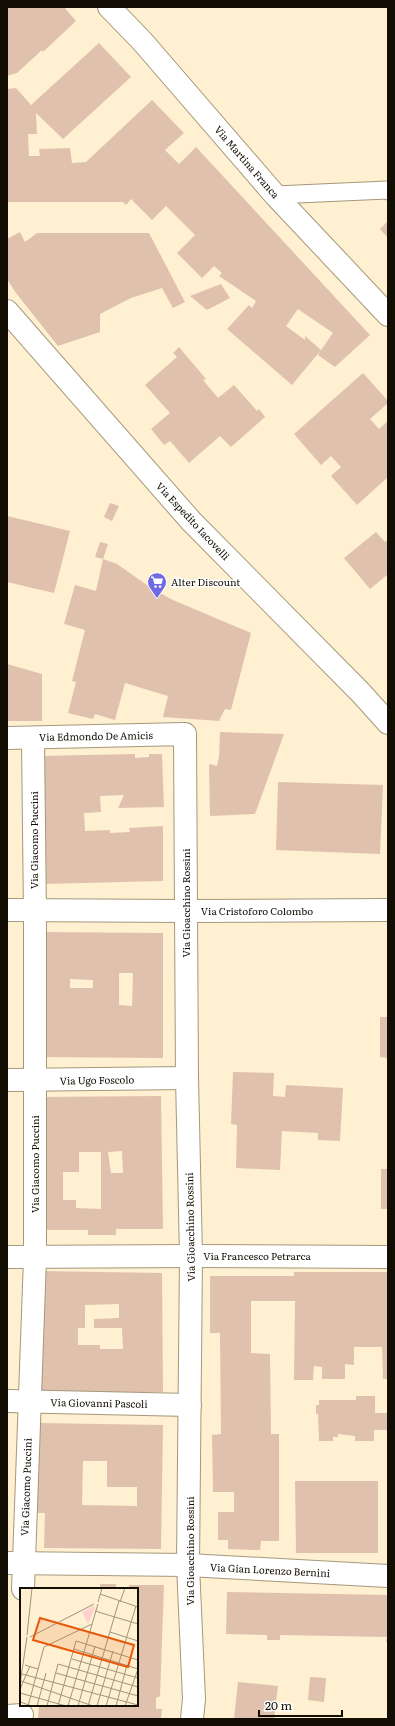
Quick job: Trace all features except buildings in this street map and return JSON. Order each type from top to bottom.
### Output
[{"type":"street","name":"Via Martina Franca","points":[[109,7],[142,41],[275,195],[388,315]]},
{"type":"street","name":"Via Espedito Iacovelli","points":[[7,311],[191,521],[361,693],[388,723]]},
{"type":"street","name":"Via Edmondo De Amicis","points":[[7,738],[185,734]]},
{"type":"street","name":"Via Gioacchino Rossini","points":[[185,734],[187,1078],[191,1256],[188,1565],[194,1699],[192,1719]]},
{"type":"street","name":"Via Giacomo Puccini","points":[[23,1588],[15,1563],[29,1401],[34,1258],[34,738]]},
{"type":"street","name":"Via Cristoforo Colombo","points":[[7,910],[388,910]]},
{"type":"street","name":"Via Ugo Foscolo","points":[[7,1080],[35,1081],[187,1078]]},
{"type":"street","name":"Via Francesco Petrarca","points":[[7,1257],[388,1257]]},
{"type":"street","name":"Via Giovanni Pascoli","points":[[7,1401],[190,1405]]},
{"type":"street","name":"Via Gian Lorenzo Bernini","points":[[15,1563],[188,1565],[388,1576]]},
{"type":"lane","points":[[275,195],[388,191]]},
{"type":"place","name":"Alter Discount","points":[[157,599]]}]
